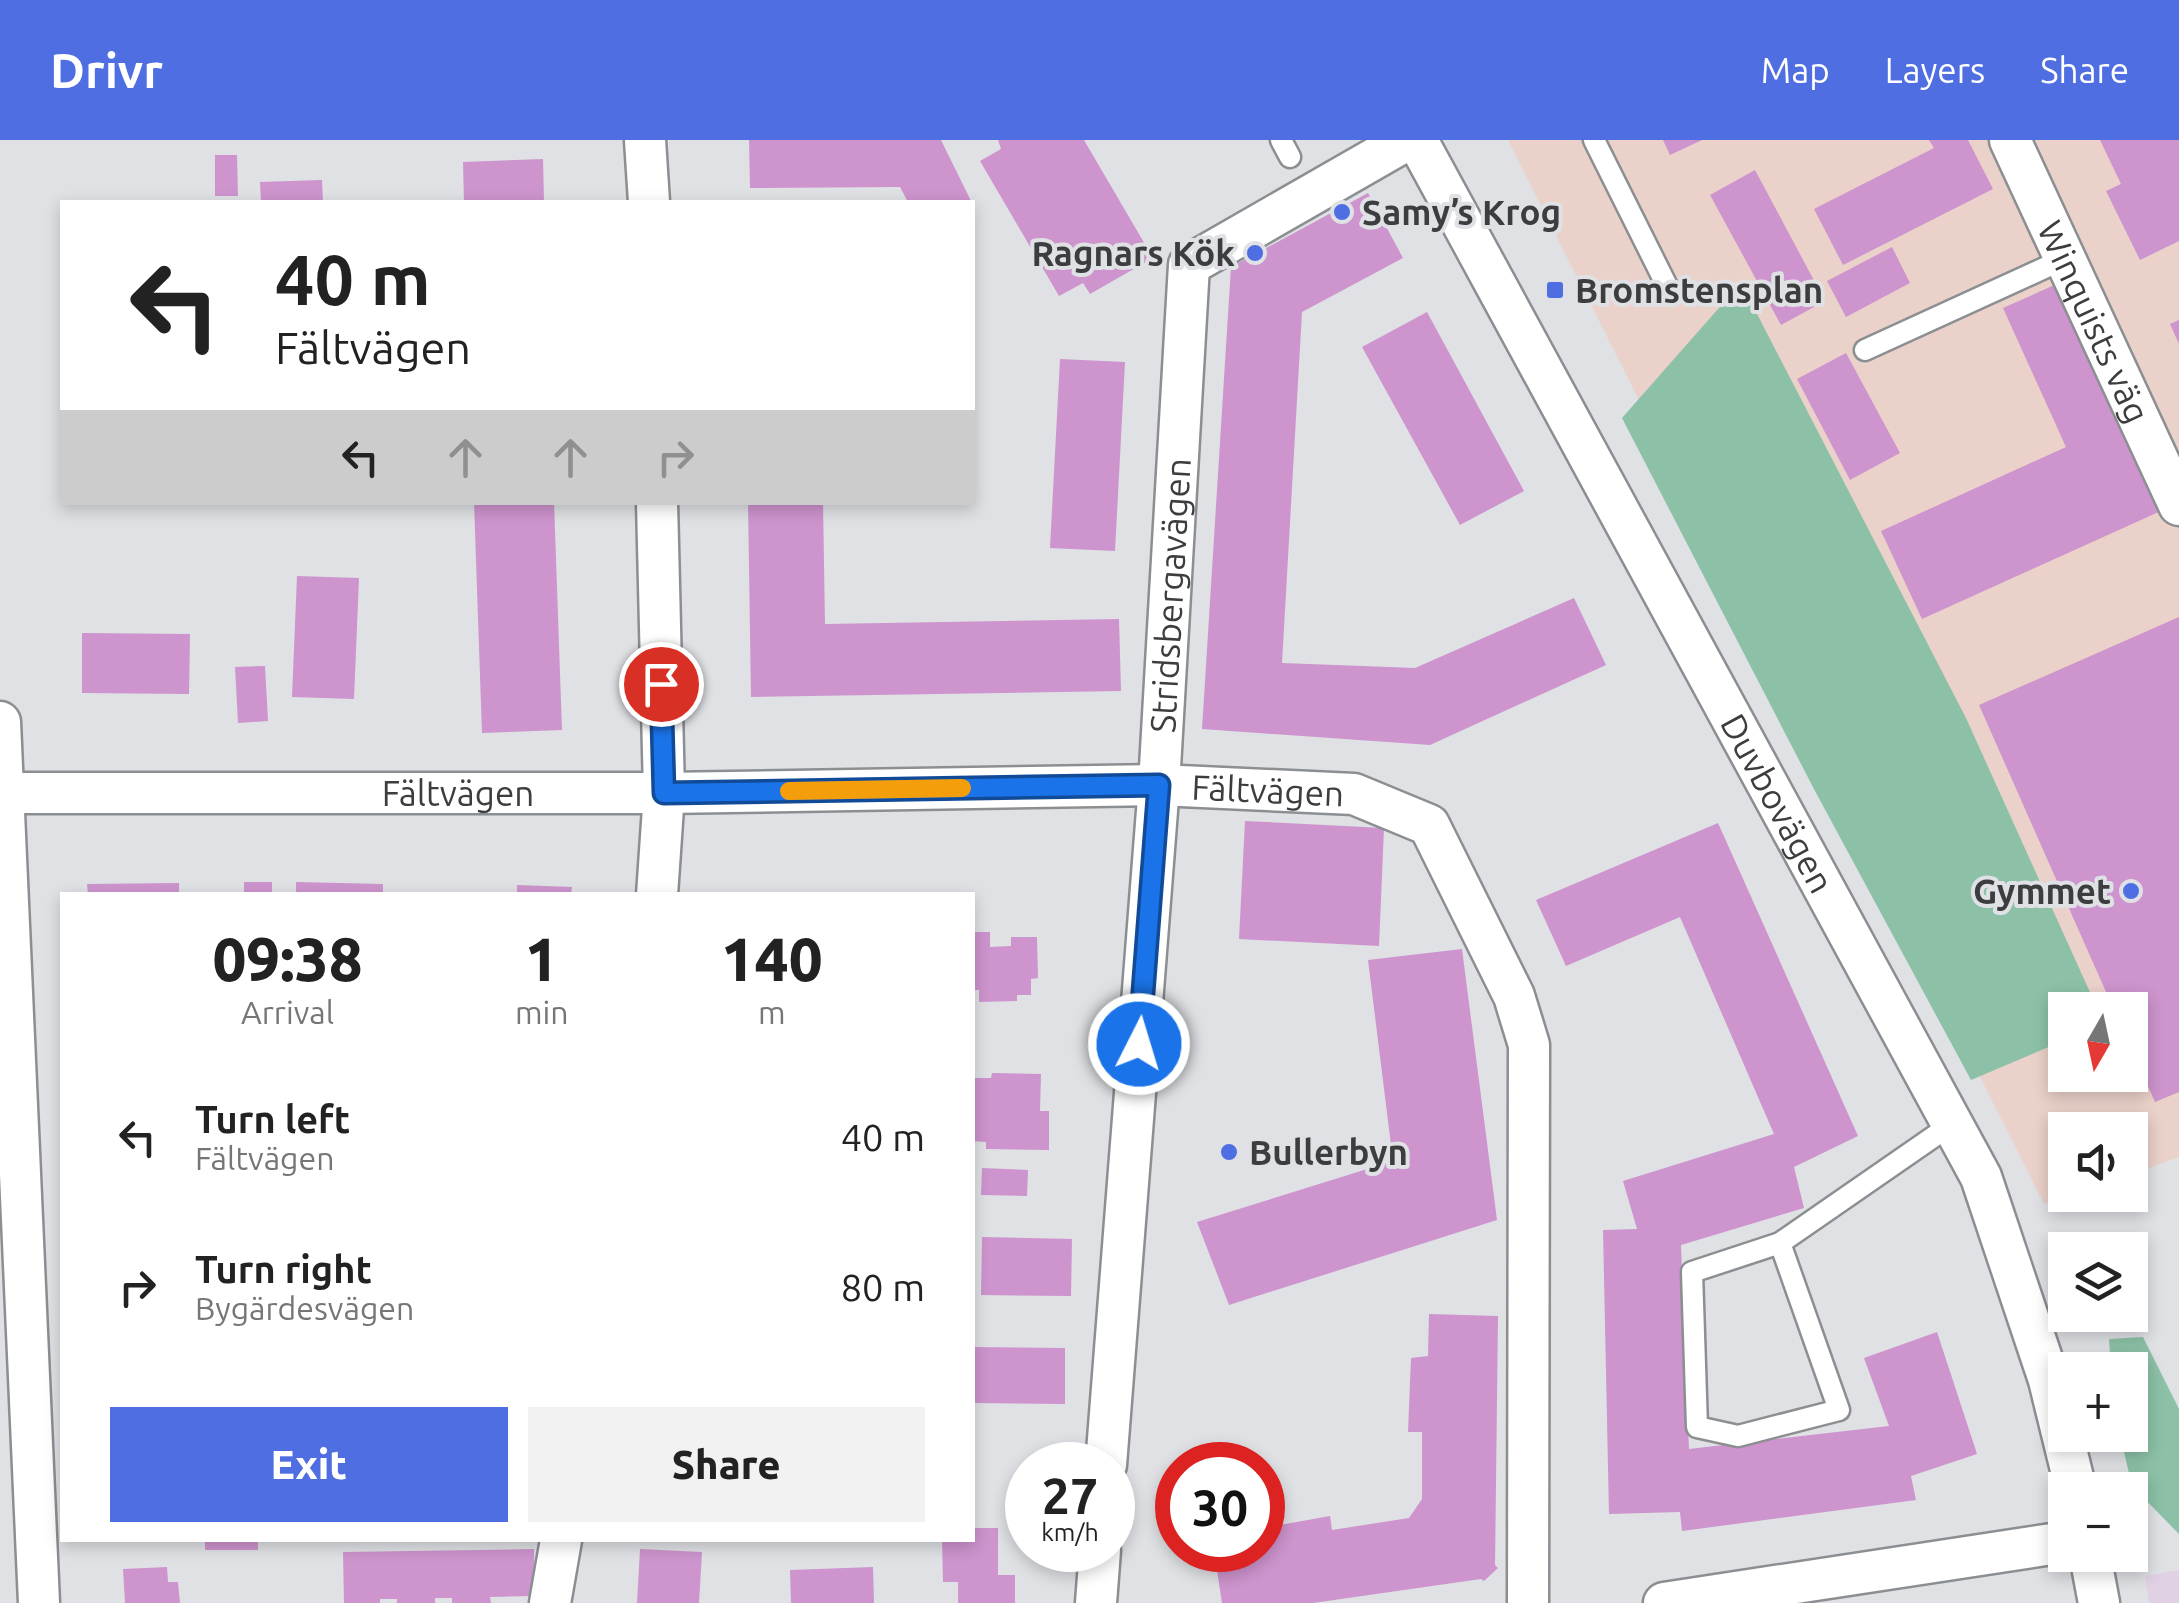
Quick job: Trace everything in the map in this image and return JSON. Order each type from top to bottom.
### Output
[{"type":"street","points":[[645,140],[648,200]]},
{"type":"street","name":"Stridsbergavägen","points":[[1108,1442],[1159,785],[1189,265],[1407,140]]},
{"type":"street","name":"Duvbovägen","points":[[1417,140],[1981,1176],[2049,1380],[2072,1472]]},
{"type":"street","name":"Winquists väg","points":[[2010,140],[2179,505]]},
{"type":"street","points":[[656,505],[664,793],[658,892]]},
{"type":"street","points":[[0,722],[39,1603]]},
{"type":"street","name":"Fältvägen","points":[[1,793],[664,793],[1159,785],[1354,794],[1428,825],[1514,996],[1529,1045],[1528,1603]]},
{"type":"street","points":[[550,1603],[561,1542]]},
{"type":"street","points":[[1664,1603],[2048,1545]]},
{"type":"street","points":[[1096,1603],[1098,1572]]},
{"type":"street","points":[[2093,1572],[2099,1603]]},
{"type":"lane","points":[[1594,140],[1670,292]]},
{"type":"lane","points":[[1865,350],[2064,259]]},
{"type":"lane","points":[[1780,1242],[1839,1410],[1738,1436],[1697,1427],[1692,1272],[1780,1242],[1952,1124]]},
{"type":"shaded area","points":[[1508,140],[2179,140],[2179,1157],[2148,1168],[2148,1112],[2048,1112],[2048,1203],[2044,1204]]},
{"type":"shaded area","points":[[2179,1570],[2179,1603],[2149,1603],[2145,1576]]},
{"type":"green space","points":[[1741,283],[1966,718],[2090,992],[2048,992],[2048,1047],[1971,1080],[1815,791],[1622,418]]},
{"type":"green space","points":[[2143,1337],[2179,1409],[2179,1534],[2148,1502],[2148,1472],[2129,1472],[2124,1452],[2148,1452],[2148,1352],[2110,1352],[2109,1339]]},
{"type":"building","points":[[749,140],[941,140],[971,200],[907,200],[900,187],[750,188]]},
{"type":"building","points":[[998,140],[1084,140],[1153,258],[1090,294],[1083,283],[1059,296],[980,161],[1001,149]]},
{"type":"building","points":[[1663,140],[1702,140],[1670,155]]},
{"type":"building","points":[[1929,140],[1968,140],[1993,189],[1843,265],[1814,209],[1934,148]]},
{"type":"building","points":[[2100,140],[2179,140],[2179,241],[2140,260],[2106,191],[2121,184]]},
{"type":"building","points":[[215,155],[237,155],[238,196],[215,196]]},
{"type":"building","points":[[543,159],[544,200],[464,200],[463,162]]},
{"type":"building","points":[[1755,170],[1825,301],[1781,325],[1710,195]]},
{"type":"building","points":[[322,180],[323,200],[261,200],[260,182]]},
{"type":"building","points":[[1368,193],[1403,258],[1302,312],[1282,663],[1415,668],[1574,598],[1606,665],[1430,745],[1202,729],[1231,267]]},
{"type":"building","points":[[1892,247],[1910,283],[1846,317],[1827,281]]},
{"type":"building","points":[[2059,283],[2163,510],[1922,619],[1881,531],[2066,447],[2003,308]]},
{"type":"building","points":[[1427,312],[1524,491],[1460,525],[1362,347]]},
{"type":"building","points":[[2179,320],[2179,344],[2170,324]]},
{"type":"building","points":[[1846,353],[1900,453],[1850,480],[1797,379]]},
{"type":"building","points":[[1060,359],[1125,362],[1115,551],[1050,548]]},
{"type":"building","points":[[474,505],[554,505],[562,730],[482,733]]},
{"type":"building","points":[[748,505],[823,505],[825,624],[1119,619],[1121,691],[751,697]]},
{"type":"building","points":[[297,576],[359,578],[354,699],[292,697]]},
{"type":"building","points":[[2179,617],[2179,1092],[2155,1102],[2148,1086],[2148,992],[2106,992],[1979,705]]},
{"type":"building","points":[[82,633],[190,634],[189,694],[82,693]]},
{"type":"building","points":[[265,666],[268,721],[238,723],[235,667]]},
{"type":"building","points":[[1245,821],[1384,828],[1379,946],[1239,939]]},
{"type":"building","points":[[1718,823],[1858,1136],[1794,1167],[1804,1208],[1681,1245],[1689,1449],[1889,1426],[1864,1358],[1937,1332],[1977,1454],[1911,1476],[1916,1500],[1682,1531],[1680,1512],[1609,1514],[1603,1230],[1637,1229],[1623,1181],[1774,1134],[1680,917],[1566,966],[1536,900]]},
{"type":"building","points":[[244,882],[272,882],[272,892],[244,892]]},
{"type":"building","points":[[296,882],[383,884],[383,892],[296,892]]},
{"type":"building","points":[[179,883],[179,892],[88,892],[87,884]]},
{"type":"building","points":[[517,885],[572,887],[571,892],[517,892]]},
{"type":"building","points":[[975,932],[990,932],[990,947],[1011,946],[1011,937],[1037,937],[1038,978],[1031,979],[1031,995],[1017,995],[1017,1001],[979,1002],[979,990],[975,990]]},
{"type":"building","points":[[1462,949],[1497,1220],[1229,1305],[1197,1222],[1393,1161],[1368,960]]},
{"type":"building","points":[[992,1073],[1041,1074],[1040,1111],[1049,1111],[1049,1150],[986,1149],[986,1142],[975,1141],[975,1078],[991,1078]]},
{"type":"building","points":[[982,1168],[1028,1170],[1027,1196],[981,1195]]},
{"type":"building","points":[[982,1237],[1072,1239],[1071,1296],[981,1295]]},
{"type":"building","points":[[1429,1314],[1498,1316],[1498,1568],[1484,1581],[1313,1603],[1222,1603],[1217,1572],[1285,1572],[1285,1524],[1330,1516],[1332,1530],[1409,1518],[1422,1499],[1422,1432],[1408,1432],[1411,1358],[1428,1356]]},
{"type":"building","points":[[975,1347],[1065,1348],[1065,1404],[975,1403]]},
{"type":"building","points":[[975,1528],[998,1528],[998,1575],[1015,1575],[1015,1603],[958,1603],[958,1582],[943,1582],[942,1542],[975,1542]]},
{"type":"building","points":[[205,1542],[258,1542],[258,1550],[205,1550]]},
{"type":"building","points":[[534,1549],[535,1596],[490,1597],[491,1603],[452,1603],[452,1598],[435,1598],[435,1603],[380,1599],[380,1603],[344,1603],[343,1552]]},
{"type":"building","points":[[640,1549],[702,1552],[699,1603],[637,1603]]},
{"type":"building","points":[[167,1567],[168,1582],[178,1582],[180,1603],[125,1603],[123,1569]]},
{"type":"building","points":[[873,1567],[874,1603],[791,1603],[790,1570]]},
{"type":"slow traffic","points":[[789,791],[962,788]]},
{"type":"place","name":"Samy’s Krog","points":[[1342,212]]},
{"type":"place","name":"Ragnars Kök","points":[[1255,253]]},
{"type":"place","name":"Bromstensplan","points":[[1555,290]]},
{"type":"place","name":"Gymmet","points":[[2131,891]]},
{"type":"place","name":"Bullerbyn","points":[[1229,1152]]},
{"type":"route","points":[[661,684],[664,793],[1159,785],[1139,1044]]}]
